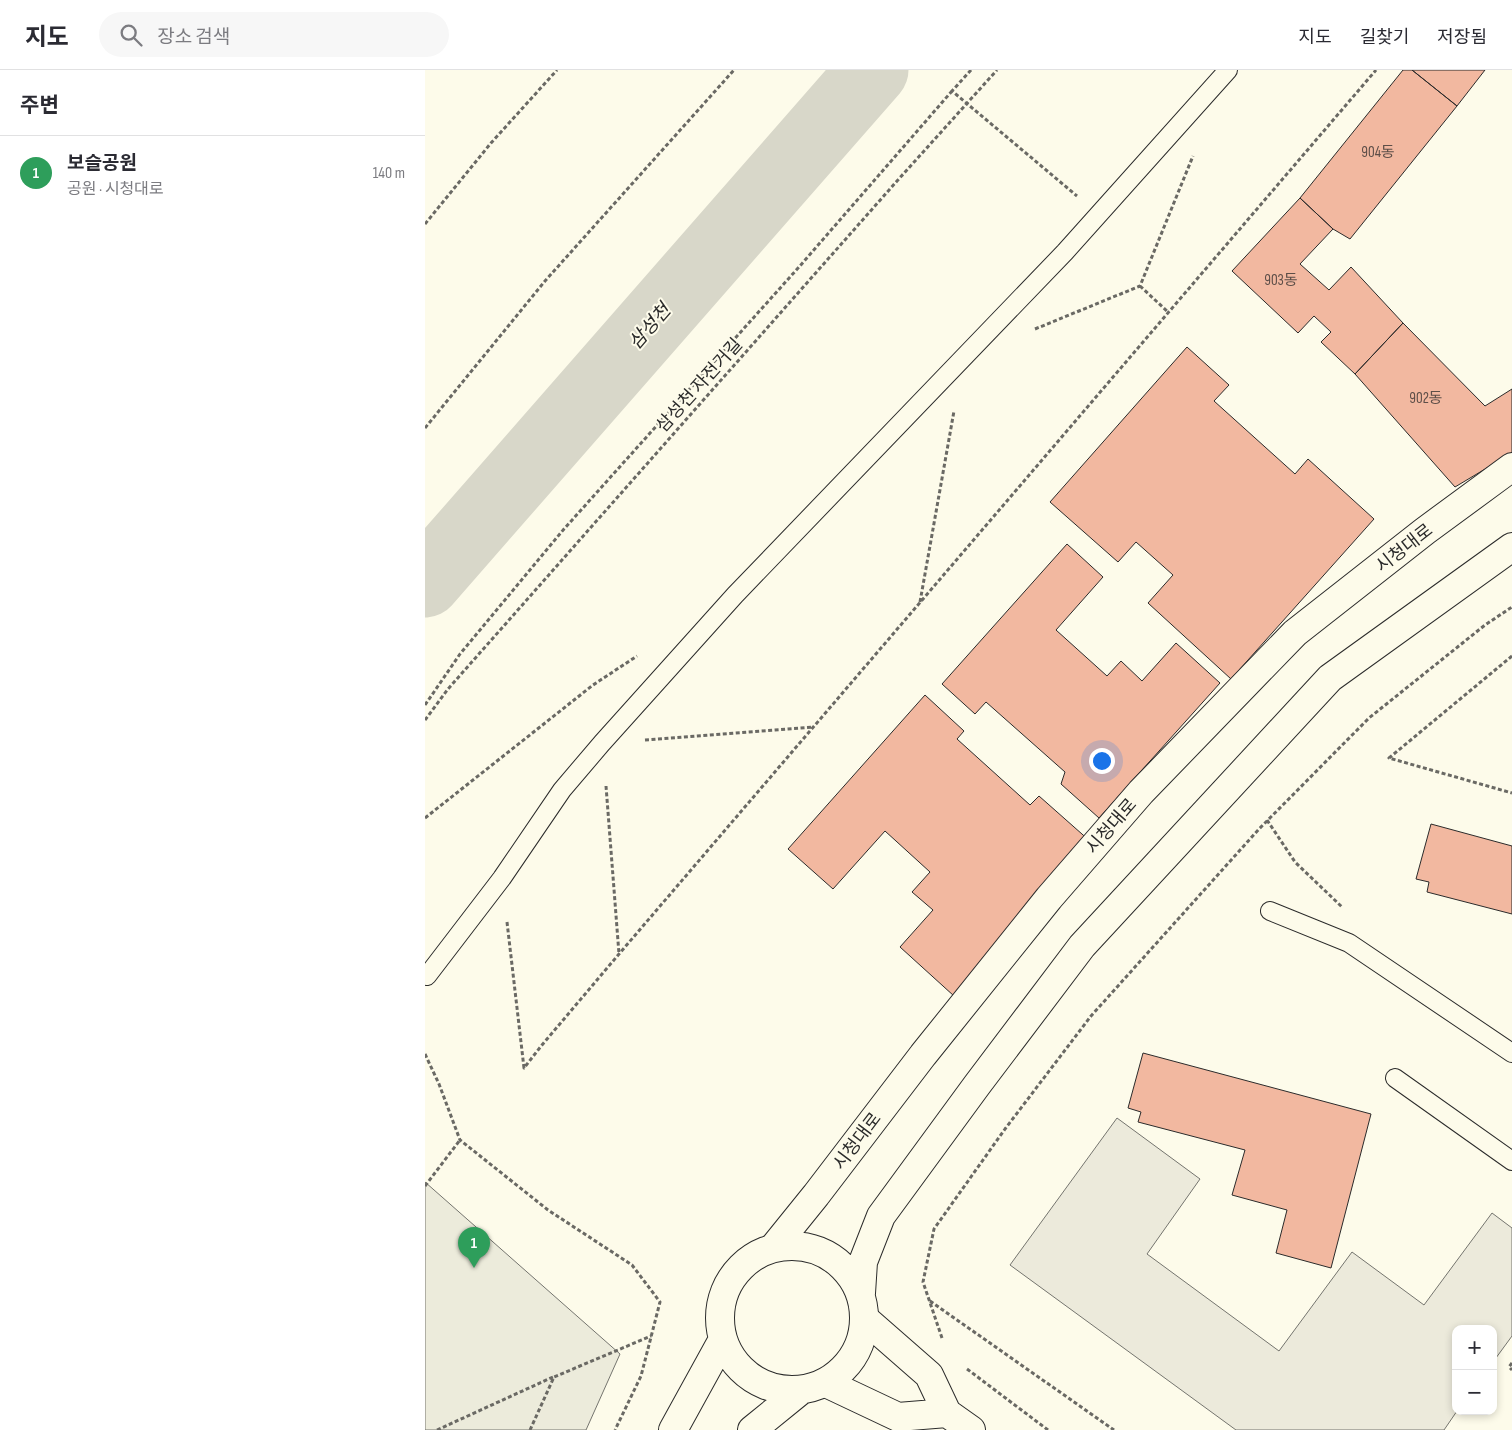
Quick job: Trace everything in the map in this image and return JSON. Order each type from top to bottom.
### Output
[{"type":"street","name":"시청대로","points":[[774,1247],[923,1055],[1037,913],[1141,792],[1295,632],[1425,531],[1512,467]]},
{"type":"street","points":[[752,1430],[800,1391],[826,1383],[847,1367],[860,1345],[863,1306],[863,1262],[881,1216],[1082,946],[1330,678],[1512,547]]},
{"type":"street","points":[[800,1391],[767,1388],[739,1370],[722,1341],[719,1312],[727,1283],[747,1260],[774,1247],[801,1245],[826,1253],[847,1270],[863,1306],[929,1375],[947,1413],[971,1430]]},
{"type":"street","points":[[673,1430],[722,1341]]},
{"type":"street","points":[[826,1383],[898,1417],[947,1413]]},
{"type":"lane","points":[[427,976],[501,878],[562,790],[602,743],[735,595],[1099,214],[1228,70]]},
{"type":"lane","points":[[1270,911],[1349,943],[1512,1053]]},
{"type":"lane","points":[[1395,1078],[1512,1161]]},
{"type":"path","points":[[425,224],[491,143],[557,70]]},
{"type":"path","points":[[425,428],[545,282],[733,70]]},
{"type":"path","points":[[425,705],[460,654],[564,529],[799,267],[971,70]]},
{"type":"path","name":"삼성천 자전거길","points":[[425,720],[448,689],[997,70]]},
{"type":"path","points":[[501,878],[524,1068],[619,954],[1376,70]]},
{"type":"path","points":[[952,91],[1099,214]]},
{"type":"path","points":[[1034,329],[1141,286],[1194,152]]},
{"type":"path","points":[[1141,286],[1169,312]]},
{"type":"path","points":[[920,602],[963,357]]},
{"type":"path","points":[[944,1344],[923,1282],[934,1229],[1005,1129],[1091,1016],[1259,828],[1369,718],[1485,625],[1512,607]]},
{"type":"path","points":[[425,818],[593,684],[643,653]]},
{"type":"path","points":[[1512,656],[1389,758],[1512,793]]},
{"type":"path","points":[[619,954],[602,743],[814,727]]},
{"type":"path","points":[[425,1054],[439,1084],[460,1140],[549,1210],[632,1265],[660,1302],[641,1376],[615,1430]]},
{"type":"path","points":[[425,1186],[460,1140]]},
{"type":"path","points":[[929,1300],[1114,1430]]},
{"type":"path","points":[[437,1430],[651,1336]]},
{"type":"path","points":[[1512,1363],[1509,1367],[1512,1370]]},
{"type":"path","points":[[961,1365],[1048,1430]]},
{"type":"path","points":[[530,1430],[554,1377]]},
{"type":"shaded area","points":[[1117,1118],[1200,1179],[1147,1254],[1279,1351],[1352,1252],[1424,1305],[1492,1213],[1512,1228],[1512,1336],[1497,1357],[1497,1325],[1452,1325],[1452,1415],[1454,1415],[1444,1430],[1236,1430],[1010,1265]]},
{"type":"shaded area","points":[[425,1182],[620,1354],[586,1430],[425,1430]]},
{"type":"building","points":[[1403,70],[1412,70],[1457,106],[1350,239],[1333,229],[1300,198]]},
{"type":"building","points":[[1412,70],[1485,70],[1457,106]]},
{"type":"building","points":[[1300,198],[1333,229],[1300,264],[1329,290],[1351,267],[1403,323],[1355,374],[1321,342],[1331,332],[1314,316],[1298,333],[1232,271]]},
{"type":"building","points":[[1403,323],[1485,406],[1512,389],[1512,453],[1455,487],[1355,374]]},
{"type":"building","points":[[1187,347],[1229,385],[1214,401],[1295,474],[1308,459],[1374,519],[1231,679],[1148,603],[1173,575],[1136,542],[1118,562],[1050,502]]},
{"type":"building","points":[[1067,544],[1103,577],[1056,630],[1107,676],[1121,661],[1142,681],[1176,643],[1220,683],[1099,818],[1061,784],[1065,772],[986,702],[975,714],[942,684]]},
{"type":"building","points":[[925,695],[964,731],[957,739],[1030,805],[1039,796],[1091,842],[954,996],[900,947],[933,910],[912,892],[930,872],[885,831],[833,889],[788,849]]},
{"type":"building","points":[[1431,824],[1512,846],[1512,914],[1427,892],[1429,882],[1416,879]]},
{"type":"building","points":[[1143,1053],[1371,1114],[1331,1268],[1276,1253],[1287,1210],[1232,1195],[1245,1150],[1138,1122],[1141,1112],[1128,1108]]},
{"type":"waterway","name":"삼성천","points":[[425,582],[873,70]]},
{"type":"place","name":"보슬공원","points":[[474,1268]]}]
